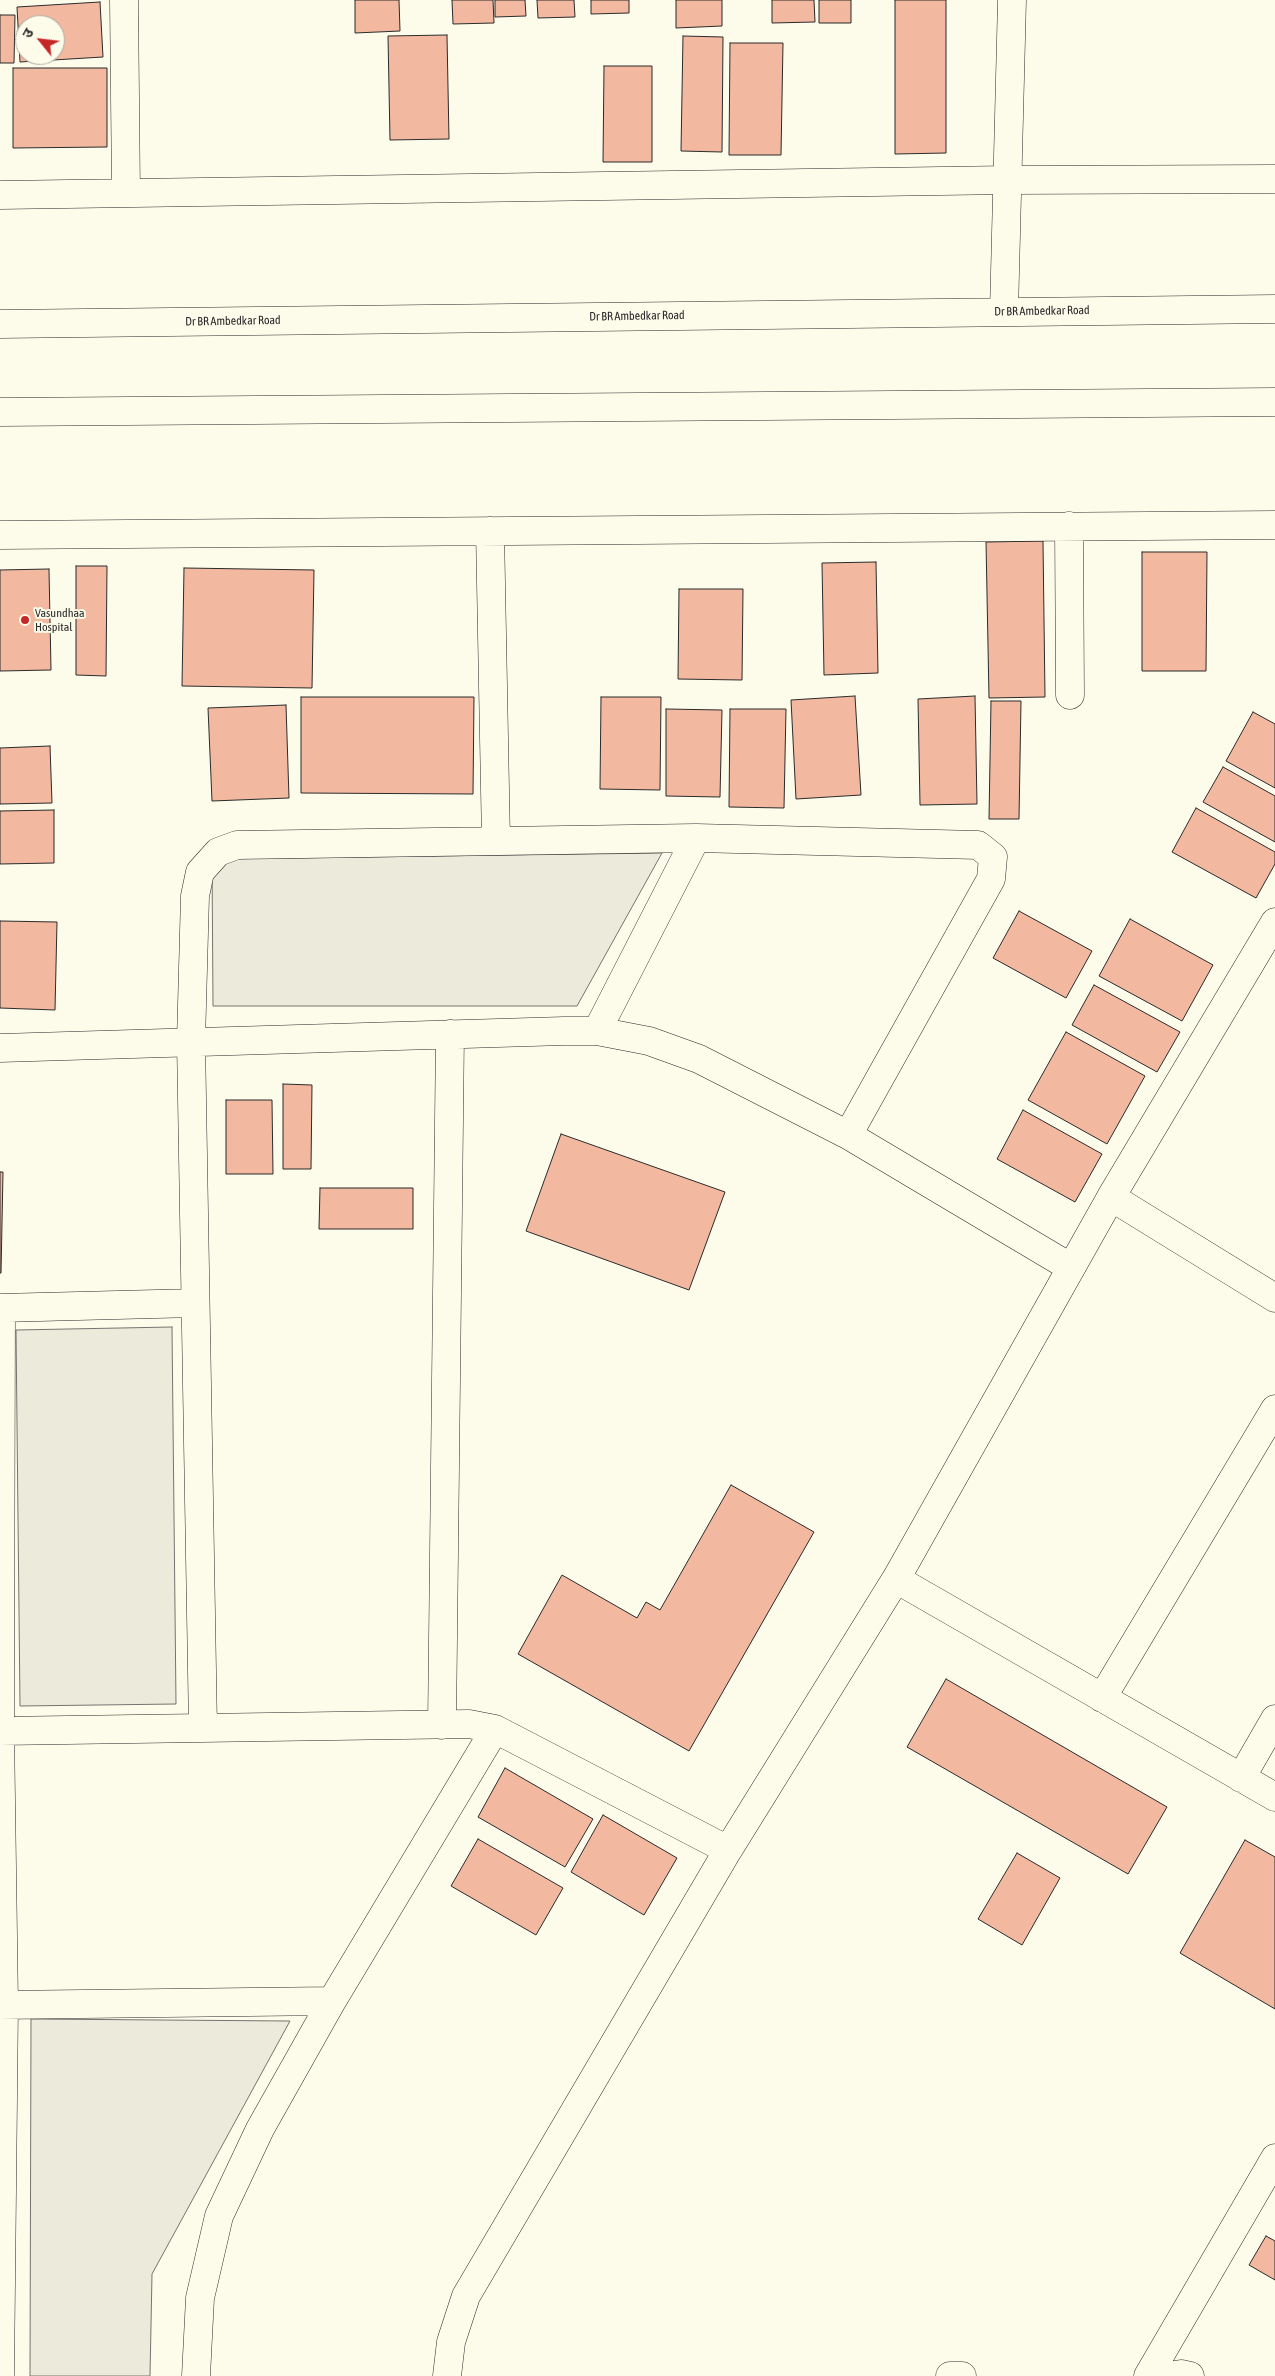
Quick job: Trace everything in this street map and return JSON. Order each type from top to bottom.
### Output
[{"type":"street","points":[[124,0],[126,193]]},
{"type":"street","points":[[1004,312],[1012,0]]},
{"type":"street","points":[[0,195],[1008,180],[1275,179]]},
{"type":"street","name":"Dr BR Ambedkar Road","points":[[0,324],[1275,309]]},
{"type":"street","points":[[0,412],[1275,402]]},
{"type":"street","points":[[0,535],[1275,525]]},
{"type":"street","points":[[1069,526],[1070,695]]},
{"type":"street","points":[[490,531],[496,841]]},
{"type":"street","points":[[598,1031],[696,838]]},
{"type":"street","points":[[203,1728],[191,1041],[195,896],[200,872],[218,852],[237,845],[696,838],[978,845],[993,857],[991,879],[848,1135]]},
{"type":"street","points":[[447,2376],[451,2342],[466,2296],[728,1850],[896,1579],[1070,1267],[1275,922]]},
{"type":"street","points":[[0,1048],[191,1041],[598,1031],[649,1041],[699,1059],[848,1135],[1070,1267]]},
{"type":"street","points":[[442,1725],[450,1034]]},
{"type":"street","points":[[1111,1197],[1275,1298]]},
{"type":"street","points":[[0,2376],[2,2005],[0,1308],[195,1302]]},
{"type":"street","points":[[1102,1698],[1275,1408]]},
{"type":"street","points":[[896,1579],[1275,1797]]},
{"type":"street","points":[[1241,1778],[1275,1719]]},
{"type":"street","points":[[0,1731],[469,1724],[495,1729],[728,1850]]},
{"type":"street","points":[[196,2376],[200,2298],[219,2216],[260,2129],[332,2001],[495,1729]]},
{"type":"street","points":[[2,2005],[332,2001]]},
{"type":"street","points":[[1148,2376],[1275,2158]]},
{"type":"street","points":[[950,2376],[962,2376]]},
{"type":"street","points":[[1166,2376],[1190,2376]]},
{"type":"shaded area","points":[[662,853],[577,1006],[213,1006],[212,859]]},
{"type":"shaded area","points":[[172,1327],[176,1704],[20,1706],[16,1330]]},
{"type":"shaded area","points":[[31,2019],[290,2021],[152,2274],[150,2376],[30,2376]]},
{"type":"building","points":[[355,0],[399,0],[400,31],[355,33]]},
{"type":"building","points":[[452,0],[493,0],[494,23],[453,24]]},
{"type":"building","points":[[495,0],[525,0],[526,16],[495,17]]},
{"type":"building","points":[[537,0],[574,0],[575,17],[538,18]]},
{"type":"building","points":[[591,0],[629,0],[629,13],[591,14]]},
{"type":"building","points":[[676,0],[722,0],[722,26],[676,28]]},
{"type":"building","points":[[772,0],[814,0],[815,22],[772,23]]},
{"type":"building","points":[[819,0],[851,0],[851,23],[819,23]]},
{"type":"building","points":[[895,0],[946,0],[946,153],[895,154]]},
{"type":"building","points":[[100,2],[103,57],[65,59],[65,15],[17,15],[17,7]]},
{"type":"building","points":[[0,15],[15,15],[14,63],[0,63]]},
{"type":"building","points":[[447,35],[449,139],[390,140],[388,36]]},
{"type":"building","points":[[683,36],[723,37],[722,152],[681,151]]},
{"type":"building","points":[[730,43],[783,43],[781,155],[729,155]]},
{"type":"building","points":[[604,66],[652,66],[652,162],[603,162]]},
{"type":"building","points":[[13,68],[107,68],[107,147],[13,148]]},
{"type":"building","points":[[1043,541],[1045,697],[989,698],[986,542]]},
{"type":"building","points":[[1142,552],[1207,552],[1206,671],[1142,671]]},
{"type":"building","points":[[876,562],[878,673],[824,675],[822,563]]},
{"type":"building","points":[[76,566],[107,566],[106,676],[76,675]]},
{"type":"building","points":[[184,568],[314,570],[312,688],[182,686]]},
{"type":"building","name":"Vasundhaa Hospital","points":[[49,569],[51,670],[0,671],[0,570]]},
{"type":"building","points":[[679,589],[743,589],[742,680],[678,679]]},
{"type":"building","points":[[855,696],[861,795],[796,799],[791,700]]},
{"type":"building","points":[[975,696],[977,804],[920,805],[918,699]]},
{"type":"building","points":[[301,697],[474,697],[473,794],[301,793]]},
{"type":"building","points":[[601,697],[661,697],[660,790],[600,789]]},
{"type":"building","points":[[991,701],[1021,701],[1019,819],[989,819]]},
{"type":"building","points":[[286,705],[289,798],[212,801],[208,708]]},
{"type":"building","points":[[666,709],[722,710],[720,797],[666,796]]},
{"type":"building","points":[[730,709],[786,709],[784,808],[729,807]]},
{"type":"building","points":[[1253,712],[1275,724],[1275,788],[1226,761]]},
{"type":"building","points":[[50,746],[52,803],[0,804],[0,748]]},
{"type":"building","points":[[1223,767],[1275,796],[1275,842],[1203,802]]},
{"type":"building","points":[[1196,808],[1275,852],[1275,864],[1256,898],[1172,852]]},
{"type":"building","points":[[54,810],[54,863],[0,864],[0,811]]},
{"type":"building","points":[[1019,911],[1092,951],[1066,998],[993,958]]},
{"type":"building","points":[[1130,919],[1213,965],[1182,1021],[1099,976]]},
{"type":"building","points":[[0,921],[57,922],[55,1010],[0,1008]]},
{"type":"building","points":[[1094,985],[1180,1032],[1157,1072],[1072,1025]]},
{"type":"building","points":[[1066,1032],[1145,1076],[1107,1144],[1028,1100]]},
{"type":"building","points":[[283,1084],[312,1085],[311,1169],[283,1169]]},
{"type":"building","points":[[226,1100],[272,1100],[273,1174],[226,1174]]},
{"type":"building","points":[[1023,1110],[1102,1154],[1075,1202],[997,1159]]},
{"type":"building","points":[[561,1134],[725,1192],[689,1290],[526,1231]]},
{"type":"building","points":[[0,1172],[3,1172],[1,1273],[0,1273]]},
{"type":"building","points":[[320,1188],[413,1188],[413,1229],[319,1229]]},
{"type":"building","points":[[731,1485],[814,1532],[689,1751],[518,1654],[562,1575],[637,1618],[646,1602],[660,1610]]},
{"type":"building","points":[[946,1679],[1167,1807],[1128,1874],[907,1747]]},
{"type":"building","points":[[505,1768],[593,1819],[565,1867],[478,1817]]},
{"type":"building","points":[[603,1815],[677,1858],[644,1915],[571,1872]]},
{"type":"building","points":[[478,1839],[563,1888],[536,1935],[451,1886]]},
{"type":"building","points":[[1245,1840],[1275,1857],[1275,2009],[1180,1953]]},
{"type":"building","points":[[1017,1853],[1060,1878],[1022,1945],[978,1919]]},
{"type":"building","points":[[1266,2236],[1275,2241],[1275,2280],[1249,2265]]},
{"type":"place","name":"Vasundhaa Hospital","points":[[25,620]]}]
